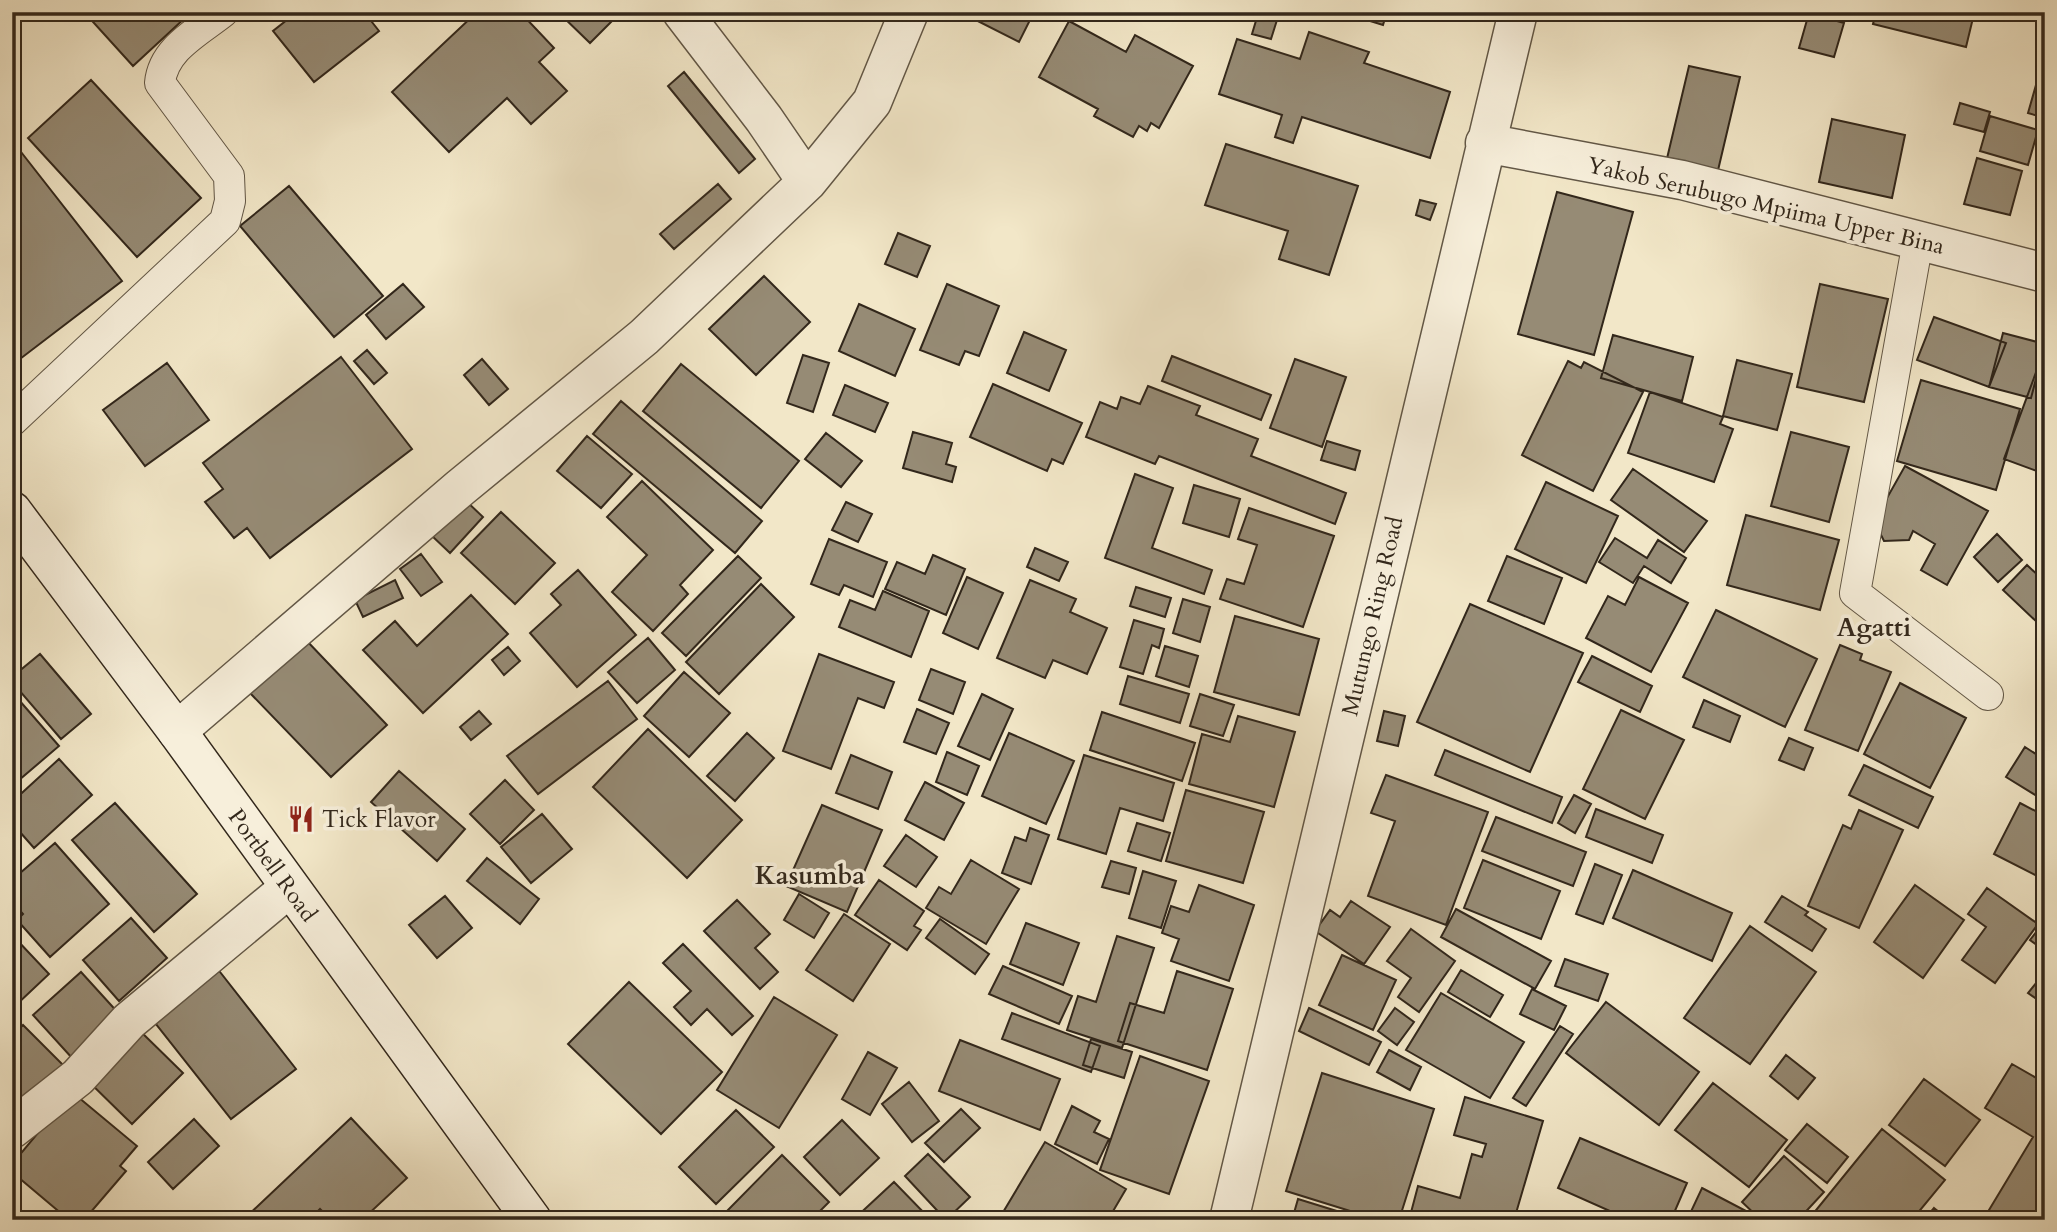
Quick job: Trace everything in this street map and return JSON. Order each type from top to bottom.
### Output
[{"type":"street","points":[[681,12],[764,119],[807,182]]},
{"type":"street","points":[[177,732],[460,488],[644,337],[807,182],[872,102],[909,12]]},
{"type":"street","name":"Mutungo Ring Road","points":[[1229,1220],[1518,12]]},
{"type":"street","name":"Yakob Serubugo Mpiima Upper Bina","points":[[1485,143],[1682,180],[2045,273]]},
{"type":"street","name":"Portbell Road","points":[[12,510],[532,1220]]},
{"type":"street","points":[[12,1129],[78,1077],[129,1021],[289,888]]},
{"type":"lane","points":[[12,421],[225,221],[230,201],[229,176],[160,83],[161,69],[167,56],[223,12]]},
{"type":"lane","points":[[1918,241],[1854,593],[1988,695]]},
{"type":"building","points":[[84,12],[181,12],[186,17],[133,66]]},
{"type":"building","points":[[297,12],[364,12],[379,31],[314,82],[273,31]]},
{"type":"building","points":[[477,12],[520,12],[554,48],[539,62],[567,91],[531,124],[507,98],[449,152],[392,92]]},
{"type":"building","points":[[558,12],[613,12],[617,16],[590,43]]},
{"type":"building","points":[[960,12],[1034,12],[1019,42]]},
{"type":"building","points":[[1341,12],[1387,12],[1383,25]]},
{"type":"building","points":[[1876,12],[1949,12],[1973,18],[1966,47],[1873,24]]},
{"type":"building","points":[[1809,13],[1844,23],[1834,57],[1799,48]]},
{"type":"building","points":[[1258,14],[1277,20],[1271,39],[1252,34]]},
{"type":"building","points":[[1069,21],[1126,52],[1135,35],[1193,66],[1159,128],[1151,123],[1147,131],[1139,126],[1133,137],[1094,116],[1098,109],[1039,77]]},
{"type":"building","points":[[1309,32],[1369,52],[1364,63],[1450,92],[1430,158],[1302,117],[1293,143],[1275,137],[1282,115],[1219,94],[1237,39],[1300,59]]},
{"type":"building","points":[[1689,66],[1740,77],[1715,183],[1664,171]]},
{"type":"building","points":[[684,72],[755,159],[739,173],[668,86]]},
{"type":"building","points":[[2038,78],[2045,80],[2045,118],[2028,113]]},
{"type":"building","points":[[91,80],[201,198],[137,257],[28,138]]},
{"type":"building","points":[[1960,103],[1990,112],[1984,132],[1954,124]]},
{"type":"building","points":[[1990,116],[2038,130],[2028,165],[1980,151]]},
{"type":"building","points":[[1832,119],[1905,135],[1892,198],[1819,182]]},
{"type":"building","points":[[14,143],[122,281],[20,359],[12,350]]},
{"type":"building","points":[[1226,144],[1358,186],[1329,275],[1279,259],[1288,231],[1205,205]]},
{"type":"building","points":[[1977,158],[2022,171],[2010,215],[1964,204]]},
{"type":"building","points":[[718,184],[731,199],[674,249],[660,234]]},
{"type":"building","points":[[289,186],[383,296],[334,337],[240,226]]},
{"type":"building","points":[[1557,192],[1633,212],[1594,355],[1518,334]]},
{"type":"building","points":[[1420,200],[1436,204],[1430,220],[1416,215]]},
{"type":"building","points":[[898,233],[930,246],[917,277],[885,264]]},
{"type":"building","points":[[764,276],[810,322],[756,375],[709,329]]},
{"type":"building","points":[[403,284],[424,307],[386,339],[366,315]]},
{"type":"building","points":[[947,284],[999,306],[979,356],[965,351],[959,365],[920,350]]},
{"type":"building","points":[[1820,284],[1888,299],[1864,402],[1797,387]]},
{"type":"building","points":[[859,304],[915,329],[895,376],[839,351]]},
{"type":"building","points":[[1934,317],[2006,343],[1989,387],[1917,360]]},
{"type":"building","points":[[1024,332],[1066,350],[1049,391],[1007,373]]},
{"type":"building","points":[[2003,333],[2045,344],[2031,398],[1989,387]]},
{"type":"building","points":[[1613,335],[1693,357],[1682,401],[1601,378]]},
{"type":"building","points":[[2045,348],[2045,474],[2004,459]]},
{"type":"building","points":[[367,350],[387,373],[374,384],[354,361]]},
{"type":"building","points":[[803,355],[829,363],[813,412],[787,403]]},
{"type":"building","points":[[1172,356],[1271,395],[1261,420],[1162,381]]},
{"type":"building","points":[[341,357],[412,449],[270,558],[247,528],[234,538],[205,502],[223,489],[203,463]]},
{"type":"building","points":[[482,359],[508,389],[489,405],[464,375]]},
{"type":"building","points":[[1295,359],[1346,377],[1322,447],[1270,428]]},
{"type":"building","points":[[1737,360],[1792,374],[1777,430],[1723,416]]},
{"type":"building","points":[[1568,361],[1581,368],[1584,362],[1643,392],[1593,491],[1522,455]]},
{"type":"building","points":[[167,363],[209,420],[145,466],[103,410]]},
{"type":"building","points":[[681,364],[799,461],[761,508],[643,411]]},
{"type":"building","points":[[1921,380],[2020,409],[1996,490],[1897,461]]},
{"type":"building","points":[[993,384],[1082,423],[1063,464],[1052,459],[1047,471],[970,437]]},
{"type":"building","points":[[845,385],[888,403],[875,432],[833,415]]},
{"type":"building","points":[[1148,386],[1200,406],[1196,415],[1258,439],[1251,456],[1346,493],[1335,524],[1159,456],[1155,464],[1086,437],[1100,402],[1117,409],[1121,397],[1140,404]]},
{"type":"building","points":[[1650,392],[1723,417],[1720,424],[1733,429],[1714,482],[1628,453]]},
{"type":"building","points":[[621,401],[762,521],[735,553],[593,434]]},
{"type":"building","points":[[913,432],[952,443],[946,464],[956,467],[952,482],[903,468]]},
{"type":"building","points":[[1791,432],[1849,447],[1829,522],[1771,506]]},
{"type":"building","points":[[826,433],[862,461],[841,487],[805,459]]},
{"type":"building","points":[[587,436],[632,474],[601,508],[557,471]]},
{"type":"building","points":[[1327,441],[1360,451],[1355,470],[1321,460]]},
{"type":"building","points":[[1905,466],[1988,511],[1947,585],[1921,570],[1935,544],[1913,531],[1909,540],[1884,541],[1874,521]]},
{"type":"building","points":[[1633,469],[1707,521],[1684,552],[1611,500]]},
{"type":"building","points":[[1135,474],[1173,488],[1152,548],[1212,570],[1204,594],[1105,558]]},
{"type":"building","points":[[642,481],[713,550],[680,585],[688,594],[653,631],[612,592],[647,555],[607,517]]},
{"type":"building","points":[[1546,482],[1618,516],[1586,583],[1515,549]]},
{"type":"building","points":[[1194,485],[1240,499],[1229,537],[1183,523]]},
{"type":"building","points":[[465,500],[483,517],[450,553],[431,535]]},
{"type":"building","points":[[846,502],[872,514],[858,542],[832,530]]},
{"type":"building","points":[[1249,508],[1334,536],[1303,627],[1220,599],[1227,579],[1244,584],[1257,545],[1238,539]]},
{"type":"building","points":[[501,512],[555,563],[515,604],[461,553]]},
{"type":"building","points":[[1746,515],[1839,540],[1820,610],[1727,585]]},
{"type":"building","points":[[1997,534],[2022,560],[1998,582],[1974,557]]},
{"type":"building","points":[[1615,538],[1647,558],[1658,540],[1686,558],[1671,583],[1644,566],[1633,583],[1599,562]]},
{"type":"building","points":[[829,539],[887,562],[873,597],[844,585],[839,595],[811,584]]},
{"type":"building","points":[[1035,548],[1068,562],[1059,581],[1027,567]]},
{"type":"building","points":[[421,554],[442,582],[421,596],[400,569]]},
{"type":"building","points":[[933,555],[965,569],[946,615],[885,589],[897,562],[925,574]]},
{"type":"building","points":[[738,556],[761,578],[686,656],[662,633]]},
{"type":"building","points":[[1507,556],[1562,578],[1544,624],[1488,601]]},
{"type":"building","points":[[2027,565],[2045,582],[2045,619],[2039,624],[2003,590]]},
{"type":"building","points":[[578,570],[636,635],[577,687],[530,633],[561,605],[551,594]]},
{"type":"building","points":[[967,577],[1003,593],[978,649],[943,633]]},
{"type":"building","points":[[1639,577],[1688,603],[1651,672],[1586,638],[1608,596],[1625,605]]},
{"type":"building","points":[[395,580],[403,598],[363,617],[355,600]]},
{"type":"building","points":[[1030,580],[1076,599],[1070,612],[1107,628],[1087,674],[1053,660],[1045,678],[997,658]]},
{"type":"building","points":[[761,584],[794,617],[719,694],[686,662]]},
{"type":"building","points":[[1136,587],[1171,598],[1165,617],[1130,606]]},
{"type":"building","points":[[883,591],[929,611],[911,657],[839,627],[850,600],[875,610]]},
{"type":"building","points":[[471,595],[508,634],[423,713],[363,650],[395,621],[417,646]]},
{"type":"building","points":[[1183,599],[1210,607],[1200,642],[1173,633]]},
{"type":"building","points":[[1470,604],[1583,653],[1530,772],[1417,722]]},
{"type":"building","points":[[1716,610],[1817,659],[1785,727],[1683,677]]},
{"type":"building","points":[[1235,616],[1319,639],[1299,715],[1214,692]]},
{"type":"building","points":[[1134,620],[1164,629],[1159,648],[1152,645],[1143,674],[1120,667]]},
{"type":"building","points":[[648,638],[675,670],[637,703],[608,672]]},
{"type":"building","points":[[306,640],[387,725],[331,777],[250,693]]},
{"type":"building","points":[[1840,645],[1862,654],[1860,660],[1891,672],[1858,751],[1805,730]]},
{"type":"building","points":[[1165,646],[1198,656],[1189,687],[1156,676]]},
{"type":"building","points":[[508,647],[520,661],[504,675],[492,660]]},
{"type":"building","points":[[40,654],[91,714],[61,739],[12,682],[12,677]]},
{"type":"building","points":[[819,654],[894,682],[884,708],[858,698],[831,769],[783,751]]},
{"type":"building","points":[[1592,656],[1652,686],[1640,712],[1578,682]]},
{"type":"building","points":[[931,669],[965,682],[953,714],[919,700]]},
{"type":"building","points":[[684,672],[730,713],[689,757],[644,716]]},
{"type":"building","points":[[1128,676],[1189,694],[1180,723],[1120,704]]},
{"type":"building","points":[[608,681],[637,719],[538,794],[507,756]]},
{"type":"building","points":[[1900,683],[1966,718],[1930,788],[1864,754]]},
{"type":"building","points":[[12,692],[59,746],[12,786]]},
{"type":"building","points":[[982,694],[1013,709],[990,760],[958,746]]},
{"type":"building","points":[[1200,694],[1234,705],[1223,736],[1190,726]]},
{"type":"building","points":[[1704,700],[1740,716],[1730,742],[1693,727]]},
{"type":"building","points":[[917,709],[949,723],[936,754],[904,742]]},
{"type":"building","points":[[1621,710],[1684,740],[1645,819],[1583,789]]},
{"type":"building","points":[[479,711],[491,724],[471,740],[460,727]]},
{"type":"building","points":[[1384,711],[1405,716],[1398,746],[1377,741]]},
{"type":"building","points":[[1102,712],[1195,743],[1182,781],[1090,750]]},
{"type":"building","points":[[1238,716],[1295,732],[1274,807],[1189,784],[1202,734],[1230,742]]},
{"type":"building","points":[[648,729],[742,820],[687,878],[593,787]]},
{"type":"building","points":[[747,733],[774,758],[735,801],[707,776]]},
{"type":"building","points":[[1009,733],[1074,761],[1046,824],[982,796]]},
{"type":"building","points":[[1789,738],[1813,748],[1804,770],[1779,760]]},
{"type":"building","points":[[2025,747],[2045,760],[2045,801],[2006,777]]},
{"type":"building","points":[[1445,750],[1562,797],[1552,823],[1435,775]]},
{"type":"building","points":[[947,752],[979,766],[967,795],[936,782]]},
{"type":"building","points":[[851,755],[892,772],[878,809],[836,793]]},
{"type":"building","points":[[1084,755],[1174,783],[1163,821],[1120,808],[1106,854],[1058,839]]},
{"type":"building","points":[[59,759],[92,795],[34,848],[12,823],[12,802]]},
{"type":"building","points":[[1864,765],[1933,797],[1918,828],[1849,795]]},
{"type":"building","points":[[399,771],[465,829],[437,861],[371,802]]},
{"type":"building","points":[[1386,775],[1488,812],[1446,925],[1368,896],[1395,821],[1371,813]]},
{"type":"building","points":[[505,780],[534,810],[500,844],[470,814]]},
{"type":"building","points":[[925,782],[964,803],[944,840],[905,820]]},
{"type":"building","points":[[1186,790],[1264,812],[1243,883],[1166,861]]},
{"type":"building","points":[[1574,795],[1591,804],[1575,833],[1558,823]]},
{"type":"building","points":[[115,803],[197,894],[154,932],[72,840]]},
{"type":"building","points":[[2020,803],[2045,816],[2045,880],[1994,854]]},
{"type":"building","points":[[822,805],[882,830],[847,912],[786,886]]},
{"type":"building","points":[[1596,809],[1663,835],[1652,863],[1586,837]]},
{"type":"building","points":[[1859,810],[1903,830],[1859,928],[1808,906],[1843,825],[1851,829]]},
{"type":"building","points":[[542,814],[572,849],[531,883],[501,847]]},
{"type":"building","points":[[1496,817],[1586,852],[1573,886],[1482,851]]},
{"type":"building","points":[[1137,823],[1170,833],[1161,861],[1128,851]]},
{"type":"building","points":[[1030,828],[1049,835],[1031,884],[1002,873],[1015,837],[1026,841]]},
{"type":"building","points":[[906,835],[937,857],[916,887],[884,866]]},
{"type":"building","points":[[55,843],[109,904],[50,957],[17,920],[23,914],[12,902],[12,880]]},
{"type":"building","points":[[487,858],[539,899],[520,924],[467,881]]},
{"type":"building","points":[[971,860],[1019,889],[986,944],[926,908],[939,887],[951,894]]},
{"type":"building","points":[[1483,860],[1560,891],[1541,939],[1464,908]]},
{"type":"building","points":[[1111,861],[1136,868],[1129,894],[1102,887]]},
{"type":"building","points":[[1595,864],[1622,875],[1603,924],[1576,914]]},
{"type":"building","points":[[1633,870],[1732,913],[1712,961],[1613,918]]},
{"type":"building","points":[[1143,871],[1176,881],[1161,928],[1129,918]]},
{"type":"building","points":[[879,880],[924,911],[914,926],[921,930],[907,950],[855,915]]},
{"type":"building","points":[[1199,885],[1254,905],[1229,981],[1171,961],[1179,939],[1162,933],[1171,906],[1189,912]]},
{"type":"building","points":[[1915,885],[1964,920],[1923,978],[1874,942]]},
{"type":"building","points":[[1987,888],[2038,924],[1995,983],[1962,960],[1986,927],[1968,914]]},
{"type":"building","points":[[799,894],[829,913],[814,938],[784,920]]},
{"type":"building","points":[[445,896],[472,928],[437,958],[409,925]]},
{"type":"building","points":[[1782,896],[1808,912],[1805,915],[1826,929],[1812,951],[1765,922]]},
{"type":"building","points":[[737,900],[770,934],[755,948],[778,972],[760,989],[704,931]]},
{"type":"building","points":[[1351,901],[1390,927],[1364,964],[1315,931],[1330,910],[1340,917]]},
{"type":"building","points":[[1456,909],[1551,961],[1535,989],[1441,937]]},
{"type":"building","points":[[844,914],[890,944],[853,1001],[806,970]]},
{"type":"building","points":[[131,918],[167,958],[119,1001],[83,960]]},
{"type":"building","points":[[940,919],[989,954],[975,974],[926,938]]},
{"type":"building","points":[[2045,921],[2045,951],[2030,940]]},
{"type":"building","points":[[1026,923],[1079,943],[1063,985],[1010,964]]},
{"type":"building","points":[[1750,926],[1816,972],[1750,1064],[1684,1018]]},
{"type":"building","points":[[1411,929],[1455,961],[1419,1012],[1398,997],[1411,978],[1387,961]]},
{"type":"building","points":[[1117,936],[1154,948],[1122,1048],[1067,1030],[1078,996],[1096,1002]]},
{"type":"building","points":[[16,939],[49,974],[14,1007],[12,943]]},
{"type":"building","points":[[683,944],[753,1016],[732,1035],[707,1009],[691,1025],[674,1007],[691,991],[663,963]]},
{"type":"building","points":[[1342,955],[1396,980],[1373,1030],[1319,1005]]},
{"type":"building","points":[[1565,959],[1608,974],[1598,1001],[1555,986]]},
{"type":"building","points":[[213,963],[296,1069],[231,1119],[148,1014]]},
{"type":"building","points":[[1003,966],[1072,996],[1059,1024],[989,994]]},
{"type":"building","points":[[1461,970],[1503,995],[1490,1017],[1448,992]]},
{"type":"building","points":[[1177,971],[1233,989],[1207,1070],[1118,1041],[1130,1003],[1164,1013]]},
{"type":"building","points":[[81,972],[121,1016],[73,1059],[33,1015]]},
{"type":"building","points":[[2045,972],[2045,1005],[2028,993]]},
{"type":"building","points":[[629,982],[722,1072],[661,1134],[568,1044]]},
{"type":"building","points":[[1532,989],[1566,1006],[1554,1030],[1520,1014]]},
{"type":"building","points":[[1441,993],[1524,1042],[1490,1098],[1406,1050]]},
{"type":"building","points":[[774,997],[837,1035],[779,1128],[717,1090]]},
{"type":"building","points":[[1606,1002],[1699,1072],[1659,1125],[1566,1053]]},
{"type":"building","points":[[1309,1008],[1381,1042],[1369,1065],[1299,1031]]},
{"type":"building","points":[[1395,1008],[1414,1022],[1397,1045],[1378,1031]]},
{"type":"building","points":[[1012,1013],[1100,1046],[1091,1072],[1002,1039]]},
{"type":"building","points":[[23,1025],[68,1070],[28,1109],[12,1093],[12,1036]]},
{"type":"building","points":[[135,1026],[183,1073],[132,1124],[84,1077]]},
{"type":"building","points":[[1560,1026],[1573,1034],[1526,1106],[1513,1098]]},
{"type":"building","points":[[1091,1039],[1132,1052],[1124,1078],[1083,1065]]},
{"type":"building","points":[[960,1040],[1060,1079],[1040,1130],[939,1091]]},
{"type":"building","points":[[1389,1050],[1421,1067],[1410,1090],[1377,1072]]},
{"type":"building","points":[[868,1052],[897,1068],[870,1115],[842,1099]]},
{"type":"building","points":[[1786,1055],[1815,1078],[1798,1099],[1770,1076]]},
{"type":"building","points":[[1140,1056],[1209,1081],[1169,1194],[1100,1170]]},
{"type":"building","points":[[2012,1064],[2045,1083],[2045,1220],[1983,1220],[2033,1137],[1985,1108]]},
{"type":"building","points":[[1322,1073],[1434,1109],[1399,1220],[1379,1220],[1286,1191]]},
{"type":"building","points":[[1924,1079],[1980,1120],[1945,1166],[1889,1125]]},
{"type":"building","points":[[909,1082],[939,1121],[912,1142],[882,1104]]},
{"type":"building","points":[[1713,1083],[1787,1140],[1749,1187],[1675,1130]]},
{"type":"building","points":[[72,1092],[137,1146],[120,1166],[126,1171],[84,1220],[69,1220],[12,1172],[12,1164]]},
{"type":"building","points":[[1465,1097],[1543,1121],[1514,1220],[1409,1220],[1418,1186],[1460,1198],[1472,1154],[1482,1157],[1486,1144],[1454,1135]]},
{"type":"building","points":[[1072,1106],[1100,1121],[1094,1132],[1109,1139],[1097,1164],[1055,1144]]},
{"type":"building","points":[[961,1109],[980,1128],[944,1162],[925,1143]]},
{"type":"building","points":[[736,1110],[774,1147],[716,1204],[679,1167]]},
{"type":"building","points":[[351,1118],[407,1178],[362,1220],[331,1220],[320,1209],[309,1220],[243,1220]]},
{"type":"building","points":[[194,1119],[219,1146],[173,1189],[148,1162]]},
{"type":"building","points":[[842,1120],[879,1158],[840,1195],[804,1157]]},
{"type":"building","points":[[1807,1124],[1848,1157],[1827,1183],[1785,1150]]},
{"type":"building","points":[[1882,1129],[1945,1180],[1912,1220],[1808,1220]]},
{"type":"building","points":[[1580,1138],[1687,1183],[1671,1220],[1630,1220],[1558,1188]]},
{"type":"building","points":[[1045,1142],[1126,1189],[1109,1218],[1113,1220],[999,1219]]},
{"type":"building","points":[[928,1154],[970,1197],[946,1220],[905,1176]]},
{"type":"building","points":[[782,1155],[829,1202],[811,1220],[736,1220],[727,1211]]},
{"type":"building","points":[[1784,1156],[1824,1192],[1798,1220],[1761,1220],[1742,1202]]},
{"type":"building","points":[[894,1182],[931,1220],[853,1220]]},
{"type":"building","points":[[1702,1188],[1746,1211],[1742,1220],[1687,1220]]},
{"type":"building","points":[[1298,1199],[1356,1217],[1355,1220],[1292,1220]]},
{"type":"building","points":[[1934,1208],[1949,1220],[1924,1220]]},
{"type":"place","name":"Tick Flavor","points":[[301,819]]},
{"type":"district","name":"Agatti","points":[[1874,627]]},
{"type":"district","name":"Kasumba","points":[[810,875]]}]
